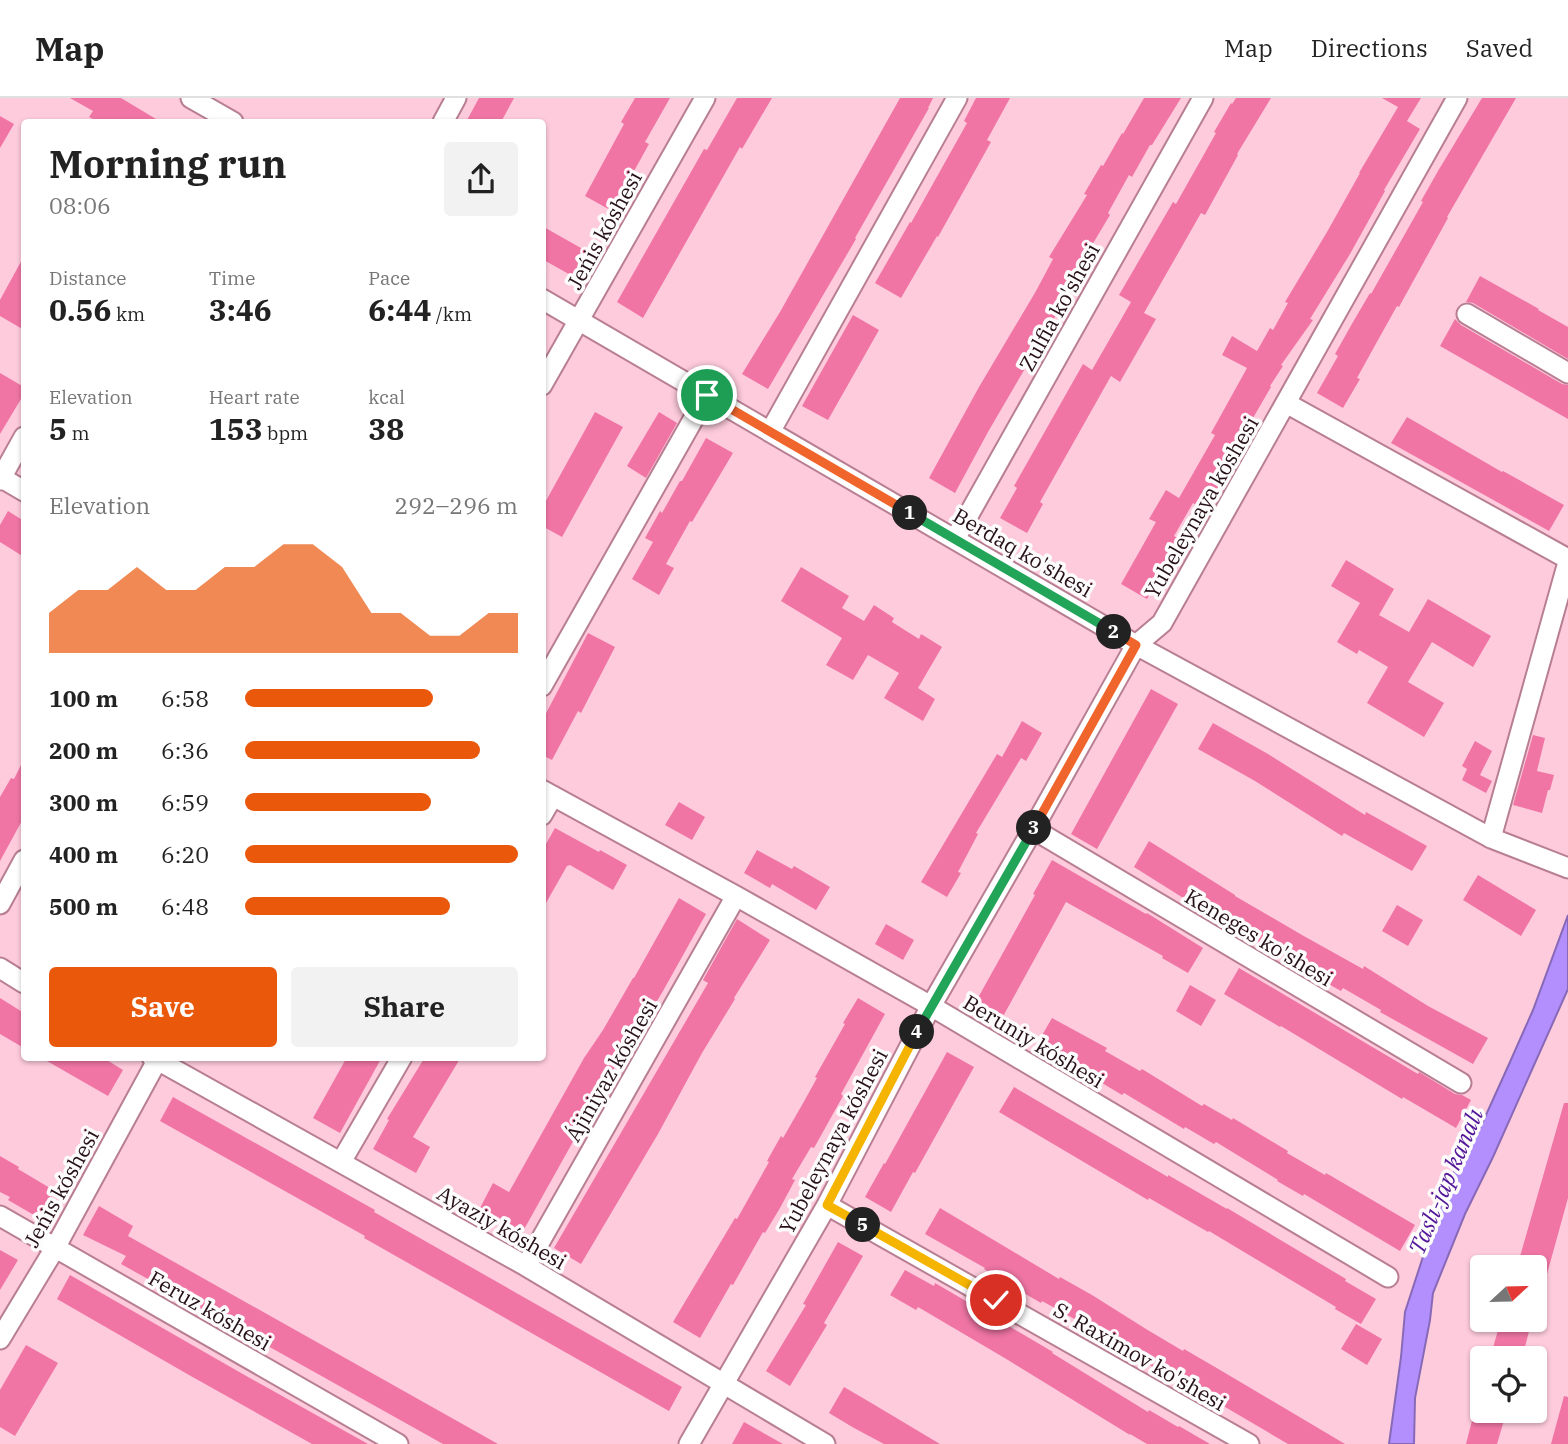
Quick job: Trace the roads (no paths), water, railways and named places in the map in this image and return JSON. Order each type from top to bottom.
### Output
[{"type":"street","points":[[191,98],[227,119]]},
{"type":"street","points":[[445,119],[456,98]]},
{"type":"street","name":"Jeńis kóshesi","points":[[546,378],[705,98]]},
{"type":"street","points":[[770,432],[957,98]]},
{"type":"street","name":"Zulfia ko'shesi","points":[[954,539],[1203,98]]},
{"type":"street","name":"Yubeleynaya kóshesi","points":[[689,1444],[827,1205],[931,1006],[1136,645],[1162,623],[1457,98]]},
{"type":"street","name":"Berdaq ko'shesi","points":[[546,301],[1136,645],[1491,838],[1565,868]]},
{"type":"street","points":[[1467,314],[1568,373]]},
{"type":"street","points":[[546,679],[707,395]]},
{"type":"street","points":[[1286,403],[1568,561],[1491,838]]},
{"type":"street","points":[[21,442],[1,478],[21,489]]},
{"type":"street","name":"Beruniy kóshesi","points":[[548,793],[931,1006],[1388,1277]]},
{"type":"street","name":"Keneges ko'shesi","points":[[1033,829],[1461,1083]]},
{"type":"street","points":[[0,904],[21,866]]},
{"type":"street","name":"Ájiniyaz kóshesi","points":[[526,1266],[736,896]]},
{"type":"street","points":[[0,968],[21,981]]},
{"type":"street","name":"Jeńis kóshesi","points":[[0,1339],[55,1248],[154,1061]]},
{"type":"street","name":"Ayaziy kóshesi","points":[[161,1061],[526,1266],[825,1444]]},
{"type":"street","points":[[341,1162],[400,1061]]},
{"type":"street","name":"S. Raximov ko'shesi","points":[[827,1205],[1249,1444]]},
{"type":"street","name":"Feruz kóshesi","points":[[0,1216],[398,1444]]},
{"type":"water label","name":"Taslı-jap kanalı","points":[[1445,1181]]}]
